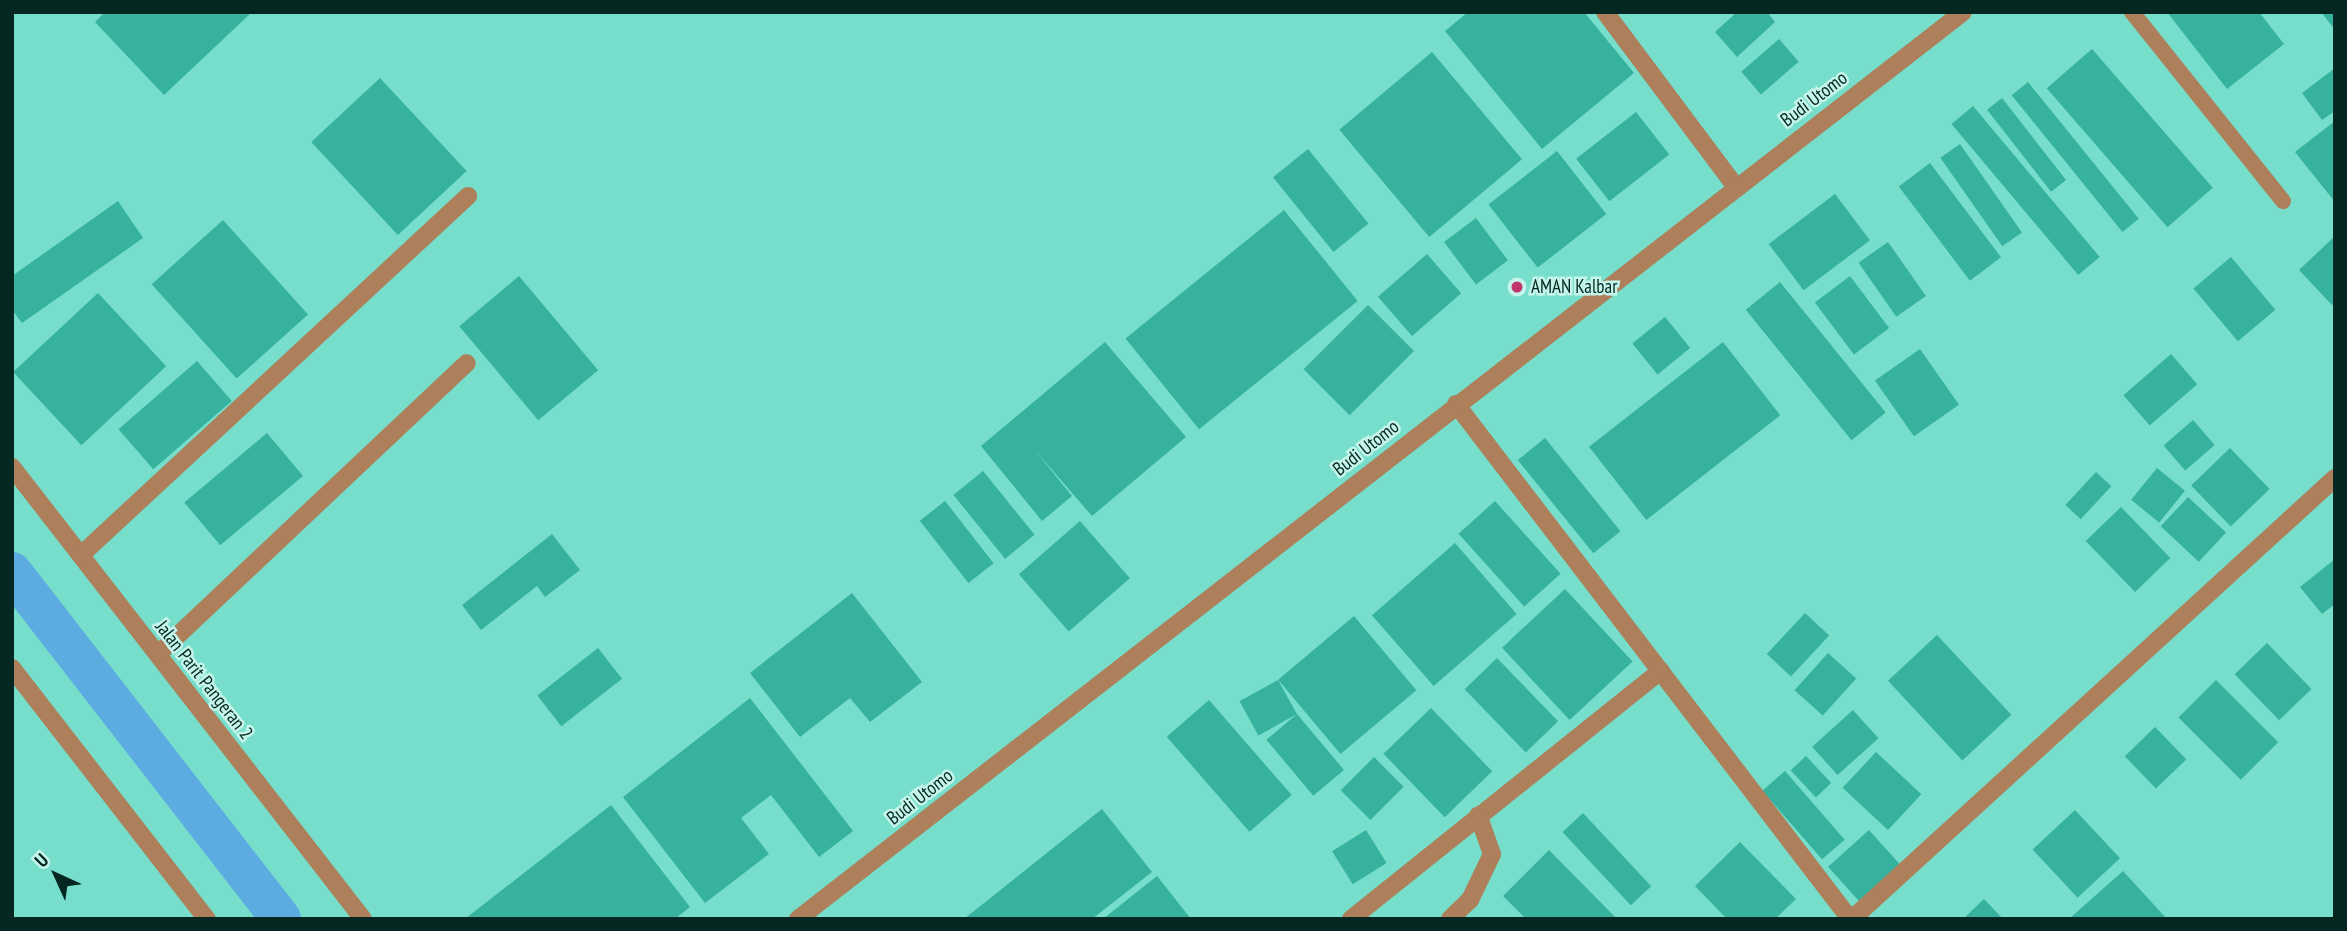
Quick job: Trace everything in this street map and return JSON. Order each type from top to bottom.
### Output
[{"type":"street","points":[[1605,12],[1735,186]]},
{"type":"street","name":"Budi Utomo","points":[[797,919],[1735,186],[1963,12]]},
{"type":"street","points":[[81,555],[468,197]]},
{"type":"street","points":[[158,654],[467,363]]},
{"type":"street","points":[[1456,404],[1851,919],[2335,478]]},
{"type":"street","name":"Jalan Parit Pangeran 2","points":[[12,467],[363,919]]},
{"type":"street","points":[[12,668],[207,919]]},
{"type":"street","points":[[1351,919],[1661,671]]},
{"type":"street","points":[[1450,919],[1470,900],[1492,854],[1478,815]]},
{"type":"lane","points":[[2132,12],[2283,201]]},
{"type":"building","points":[[105,12],[252,12],[164,95],[95,22]]},
{"type":"building","points":[[1468,12],[1584,12],[1634,73],[1542,149],[1445,31]]},
{"type":"building","points":[[1737,12],[1767,12],[1775,22],[1737,57],[1715,32]]},
{"type":"building","points":[[2167,12],[2259,12],[2284,44],[2227,89]]},
{"type":"building","points":[[2321,12],[2335,12],[2335,30]]},
{"type":"building","points":[[1779,39],[1799,62],[1761,94],[1741,72]]},
{"type":"building","points":[[2092,49],[2213,188],[2167,227],[2047,88]]},
{"type":"building","points":[[1432,52],[1522,159],[1429,237],[1339,130]]},
{"type":"building","points":[[2335,68],[2335,111],[2322,120],[2302,93]]},
{"type":"building","points":[[380,78],[467,171],[398,235],[311,142]]},
{"type":"building","points":[[2028,82],[2139,219],[2122,232],[2012,95]]},
{"type":"building","points":[[2002,98],[2066,180],[2051,192],[1987,110]]},
{"type":"building","points":[[1973,106],[2100,257],[2078,275],[1952,124]]},
{"type":"building","points":[[1636,112],[1669,155],[1609,201],[1576,159]]},
{"type":"building","points":[[2335,121],[2335,202],[2295,152]]},
{"type":"building","points":[[1960,144],[2022,232],[2002,246],[1940,158]]},
{"type":"building","points":[[1308,149],[1368,224],[1333,252],[1273,177]]},
{"type":"building","points":[[1557,151],[1606,214],[1538,268],[1488,205]]},
{"type":"building","points":[[1930,163],[2001,257],[1970,281],[1899,186]]},
{"type":"building","points":[[1835,194],[1870,240],[1804,290],[1769,244]]},
{"type":"building","points":[[118,201],[143,238],[22,323],[12,310],[12,276]]},
{"type":"building","points":[[1284,210],[1358,301],[1199,429],[1125,338]]},
{"type":"building","points":[[1476,218],[1508,260],[1476,284],[1444,242]]},
{"type":"building","points":[[223,220],[308,314],[237,379],[152,284]]},
{"type":"building","points":[[2335,236],[2335,302],[2332,305],[2299,270]]},
{"type":"building","points":[[1888,242],[1926,296],[1896,317],[1859,263]]},
{"type":"building","points":[[1427,254],[1461,293],[1412,336],[1378,297]]},
{"type":"building","points":[[2231,257],[2275,310],[2238,341],[2193,288]]},
{"type":"building","points":[[519,276],[598,370],[538,420],[459,326]]},
{"type":"building","points":[[1850,276],[1889,328],[1854,354],[1815,302]]},
{"type":"building","points":[[1780,282],[1886,413],[1852,440],[1746,310]]},
{"type":"building","points":[[98,293],[166,366],[81,445],[13,372]]},
{"type":"building","points":[[1368,305],[1414,351],[1350,415],[1304,369]]},
{"type":"building","points":[[1665,317],[1690,348],[1658,375],[1632,343]]},
{"type":"building","points":[[1105,342],[1186,437],[1092,516],[1034,449],[1072,496],[1042,521],[981,446]]},
{"type":"building","points":[[1723,342],[1780,415],[1646,520],[1589,447]]},
{"type":"building","points":[[1920,349],[1959,405],[1914,436],[1875,381]]},
{"type":"building","points":[[2171,354],[2197,384],[2150,426],[2123,395]]},
{"type":"building","points":[[197,361],[232,401],[153,469],[119,429]]},
{"type":"building","points":[[2193,420],[2215,445],[2185,470],[2164,446]]},
{"type":"building","points":[[267,433],[303,476],[220,545],[184,502]]},
{"type":"building","points":[[1545,438],[1621,531],[1593,553],[1518,460]]},
{"type":"building","points":[[2230,448],[2270,489],[2231,527],[2191,486]]},
{"type":"building","points":[[2157,468],[2185,491],[2159,523],[2131,500]]},
{"type":"building","points":[[983,471],[1035,535],[1005,559],[953,495]]},
{"type":"building","points":[[2096,472],[2111,486],[2081,519],[2065,505]]},
{"type":"building","points":[[2188,497],[2226,532],[2199,562],[2161,526]]},
{"type":"building","points":[[945,501],[994,563],[968,583],[920,521]]},
{"type":"building","points":[[1495,501],[1561,574],[1524,607],[1459,534]]},
{"type":"building","points":[[2121,507],[2170,558],[2135,592],[2086,541]]},
{"type":"building","points":[[1080,521],[1130,578],[1069,631],[1019,574]]},
{"type":"building","points":[[552,534],[580,570],[545,597],[537,586],[481,630],[462,605]]},
{"type":"building","points":[[1455,543],[1517,614],[1434,686],[1372,615]]},
{"type":"building","points":[[2335,559],[2335,604],[2322,614],[2300,587]]},
{"type":"building","points":[[1565,589],[1633,661],[1570,720],[1502,648]]},
{"type":"building","points":[[852,593],[922,682],[870,722],[850,698],[800,737],[750,673]]},
{"type":"building","points":[[1805,613],[1829,636],[1791,676],[1767,654]]},
{"type":"building","points":[[1354,616],[1416,690],[1341,754],[1278,680]]},
{"type":"building","points":[[1937,635],[2011,715],[1962,760],[1888,681]]},
{"type":"building","points":[[2267,643],[2311,689],[2279,720],[2235,674]]},
{"type":"building","points":[[598,648],[622,679],[561,726],[537,695]]},
{"type":"building","points":[[1828,653],[1856,678],[1823,716],[1795,690]]},
{"type":"building","points":[[1497,658],[1558,721],[1526,753],[1465,689]]},
{"type":"building","points":[[1278,680],[1297,714],[1258,735],[1240,701]]},
{"type":"building","points":[[2216,680],[2278,742],[2241,780],[2179,717]]},
{"type":"building","points":[[750,698],[853,831],[819,857],[771,795],[741,818],[769,854],[705,903],[623,797]]},
{"type":"building","points":[[1209,700],[1292,795],[1249,832],[1167,737]]},
{"type":"building","points":[[1431,708],[1492,771],[1445,817],[1384,754]]},
{"type":"building","points":[[1853,710],[1878,738],[1838,775],[1812,747]]},
{"type":"building","points":[[1297,714],[1344,770],[1313,796],[1266,740]]},
{"type":"building","points":[[2155,727],[2186,759],[2156,789],[2125,756]]},
{"type":"building","points":[[1876,752],[1921,794],[1888,830],[1843,788]]},
{"type":"building","points":[[1806,756],[1831,783],[1816,797],[1791,770]]},
{"type":"building","points":[[1374,757],[1404,787],[1370,820],[1341,790]]},
{"type":"building","points":[[1785,771],[1845,840],[1822,859],[1762,791]]},
{"type":"building","points":[[611,805],[690,907],[675,919],[465,919]]},
{"type":"building","points":[[1102,809],[1152,872],[1092,919],[964,919]]},
{"type":"building","points":[[2075,810],[2120,858],[2078,898],[2033,850]]},
{"type":"building","points":[[1583,813],[1651,886],[1631,905],[1563,832]]},
{"type":"building","points":[[1366,830],[1387,863],[1353,884],[1332,851]]},
{"type":"building","points":[[1869,830],[1900,865],[1860,902],[1828,867]]},
{"type":"building","points":[[1740,842],[1796,899],[1775,919],[1727,919],[1695,886]]},
{"type":"building","points":[[1549,850],[1617,919],[1526,919],[1503,896]]},
{"type":"building","points":[[2123,871],[2167,919],[2069,919]]},
{"type":"building","points":[[1157,876],[1191,919],[1103,919]]},
{"type":"building","points":[[1984,899],[2003,919],[1963,919]]},
{"type":"waterway","points":[[12,572],[281,919]]},
{"type":"place","name":"AMAN Kalbar","points":[[1517,287]]}]
